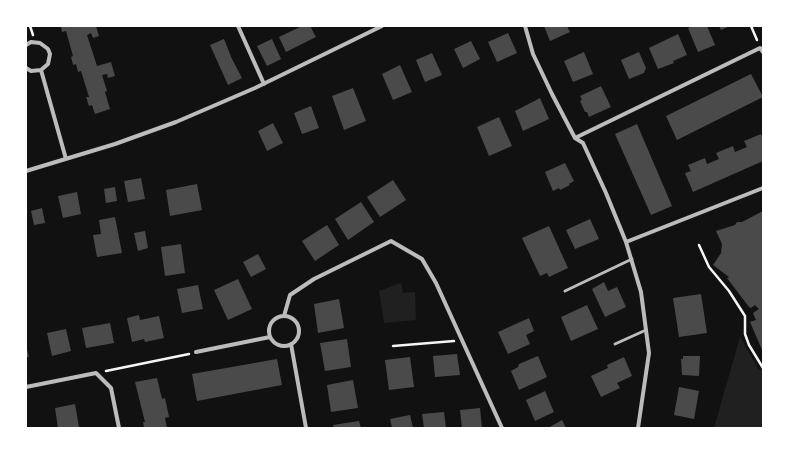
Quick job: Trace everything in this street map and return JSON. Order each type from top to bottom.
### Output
[{"type":"street","points":[[238,26],[264,84]]},
{"type":"street","points":[[26,170],[115,144],[176,122],[264,84],[382,26]]},
{"type":"street","points":[[525,26],[533,54],[575,138],[583,143],[606,193],[626,242],[642,292],[649,354],[638,428]]},
{"type":"street","points":[[26,45],[31,42],[40,43],[48,49],[50,54],[48,64],[41,70],[31,71],[26,68]]},
{"type":"street","points":[[575,138],[762,50]]},
{"type":"street","points":[[41,70],[66,159]]},
{"type":"street","points":[[626,242],[763,188]]},
{"type":"street","points":[[284,316],[290,295],[314,279],[391,241],[422,259],[436,283],[502,428]]},
{"type":"street","points":[[284,316],[293,319],[298,327],[298,337],[291,344],[281,346],[270,337],[269,327],[274,319],[284,316]]},
{"type":"street","points":[[196,352],[270,337]]},
{"type":"street","points":[[291,344],[306,428]]},
{"type":"street","points":[[26,387],[96,373],[111,388],[119,428]]},
{"type":"lane","points":[[566,291],[632,259]]},
{"type":"lane","points":[[615,344],[646,330]]},
{"type":"path","points":[[751,26],[762,50]]},
{"type":"path","points":[[699,245],[709,267],[745,316],[745,334],[749,345],[763,368]]},
{"type":"path","points":[[393,346],[462,340]]},
{"type":"path","points":[[96,373],[196,352]]},
{"type":"shaded area","points":[[401,283],[403,293],[415,292],[416,320],[384,323],[379,291]]},
{"type":"shaded area","points":[[740,337],[759,370],[763,369],[763,428],[714,428]]},
{"type":"building","points":[[61,26],[96,26],[99,36],[93,38],[91,33],[87,35],[97,66],[111,62],[115,76],[108,78],[107,74],[102,75],[107,91],[105,92],[110,109],[95,114],[92,105],[89,106],[86,97],[89,97],[81,71],[78,72],[76,64],[73,65],[71,57],[73,56],[66,31],[62,32]]},
{"type":"building","points":[[302,26],[310,26],[316,37],[286,52],[279,37]]},
{"type":"building","points":[[544,26],[567,26],[570,32],[550,41]]},
{"type":"building","points":[[692,26],[707,26],[715,45],[698,52],[688,28]]},
{"type":"building","points":[[719,26],[730,26],[721,30]]},
{"type":"building","points":[[508,33],[517,53],[497,62],[488,42]]},
{"type":"building","points":[[678,34],[687,55],[673,61],[674,63],[658,69],[649,48]]},
{"type":"building","points":[[224,39],[242,78],[228,85],[210,45]]},
{"type":"building","points":[[272,39],[281,59],[267,66],[257,46]]},
{"type":"building","points":[[471,41],[480,59],[463,68],[454,49]]},
{"type":"building","points":[[584,52],[593,74],[573,82],[564,61]]},
{"type":"building","points":[[639,52],[646,68],[644,73],[629,79],[621,60]]},
{"type":"building","points":[[432,53],[442,75],[425,82],[416,60]]},
{"type":"building","points":[[400,65],[412,92],[393,100],[382,74]]},
{"type":"building","points":[[751,74],[763,97],[677,140],[666,116]]},
{"type":"building","points":[[601,86],[611,107],[589,117],[580,101],[582,100],[580,96]]},
{"type":"building","points":[[353,88],[366,121],[344,130],[332,96]]},
{"type":"building","points":[[540,98],[549,119],[523,131],[515,111]]},
{"type":"building","points":[[311,106],[319,128],[302,134],[294,113]]},
{"type":"building","points":[[499,117],[512,146],[489,156],[477,127]]},
{"type":"building","points":[[273,123],[283,143],[267,151],[258,131]]},
{"type":"building","points":[[637,124],[672,206],[651,215],[615,134]]},
{"type":"building","points":[[761,134],[763,139],[763,161],[693,192],[685,173],[691,171],[688,165],[705,158],[707,164],[719,159],[716,153],[733,146],[735,152],[747,147],[744,141]]},
{"type":"building","points":[[565,163],[574,181],[569,184],[570,185],[560,190],[559,188],[553,191],[545,172]]},
{"type":"building","points":[[141,178],[145,199],[128,202],[124,181]]},
{"type":"building","points":[[393,180],[406,200],[380,217],[367,197]]},
{"type":"building","points":[[197,184],[202,210],[170,216],[166,190]]},
{"type":"building","points":[[115,187],[117,201],[106,203],[104,189]]},
{"type":"building","points":[[77,192],[81,214],[63,218],[58,196]]},
{"type":"building","points":[[361,202],[374,222],[348,240],[335,219]]},
{"type":"building","points":[[42,208],[45,223],[34,225],[31,211]]},
{"type":"building","points":[[763,211],[763,352],[750,322],[756,320],[753,313],[759,309],[755,305],[751,308],[749,307],[727,278],[729,277],[713,265],[721,253],[722,244],[716,231],[735,225],[737,222],[742,222]]},
{"type":"building","points":[[115,217],[122,253],[97,257],[93,235],[101,234],[99,220]]},
{"type":"building","points":[[590,219],[599,239],[575,249],[566,230]]},
{"type":"building","points":[[327,225],[339,245],[315,261],[302,241]]},
{"type":"building","points":[[549,226],[568,268],[549,277],[547,273],[540,276],[522,238]]},
{"type":"building","points":[[145,231],[148,248],[138,251],[134,233]]},
{"type":"building","points":[[181,244],[185,273],[165,276],[161,247]]},
{"type":"building","points":[[258,254],[266,269],[251,277],[243,262]]},
{"type":"building","points":[[238,279],[252,309],[228,320],[214,290]]},
{"type":"building","points":[[604,282],[608,291],[617,287],[626,307],[605,317],[592,289]]},
{"type":"building","points":[[198,285],[203,309],[182,313],[177,289]]},
{"type":"building","points":[[701,294],[707,333],[679,337],[673,298]]},
{"type":"building","points":[[339,299],[344,328],[318,333],[314,304]]},
{"type":"building","points":[[587,305],[598,329],[571,341],[561,317]]},
{"type":"building","points":[[139,315],[140,320],[159,316],[164,338],[145,342],[144,339],[132,342],[127,318]]},
{"type":"building","points":[[529,318],[534,331],[526,335],[530,344],[508,354],[498,332]]},
{"type":"building","points":[[110,323],[114,343],[86,348],[82,328]]},
{"type":"building","points":[[66,329],[71,351],[52,356],[47,333]]},
{"type":"building","points":[[347,339],[351,367],[325,371],[320,343]]},
{"type":"building","points":[[26,346],[29,357],[26,357]]},
{"type":"building","points":[[457,354],[460,375],[435,377],[433,356]]},
{"type":"building","points":[[538,356],[547,377],[519,390],[511,371],[518,367],[519,364]]},
{"type":"building","points":[[683,356],[700,356],[699,376],[682,375],[681,359],[683,359]]},
{"type":"building","points":[[410,357],[414,387],[389,390],[385,360]]},
{"type":"building","points":[[624,357],[632,376],[617,383],[620,388],[601,397],[591,376],[608,368],[607,365]]},
{"type":"building","points":[[277,359],[282,385],[197,401],[192,374]]},
{"type":"building","points":[[157,378],[162,399],[165,398],[169,417],[165,418],[167,428],[144,428],[143,422],[145,422],[135,382]]},
{"type":"building","points":[[353,380],[358,408],[331,412],[327,385]]},
{"type":"building","points":[[679,387],[699,391],[694,419],[674,415]]},
{"type":"building","points":[[545,391],[554,412],[535,421],[526,400]]},
{"type":"building","points":[[75,404],[79,427],[58,428],[55,408]]},
{"type":"building","points":[[480,408],[482,428],[462,428],[460,410]]},
{"type":"building","points":[[444,412],[446,428],[424,428],[422,414]]},
{"type":"building","points":[[410,415],[413,428],[392,428],[390,419]]},
{"type":"building","points":[[562,420],[566,428],[548,428]]},
{"type":"building","points":[[359,421],[361,428],[334,428],[333,425]]}]
